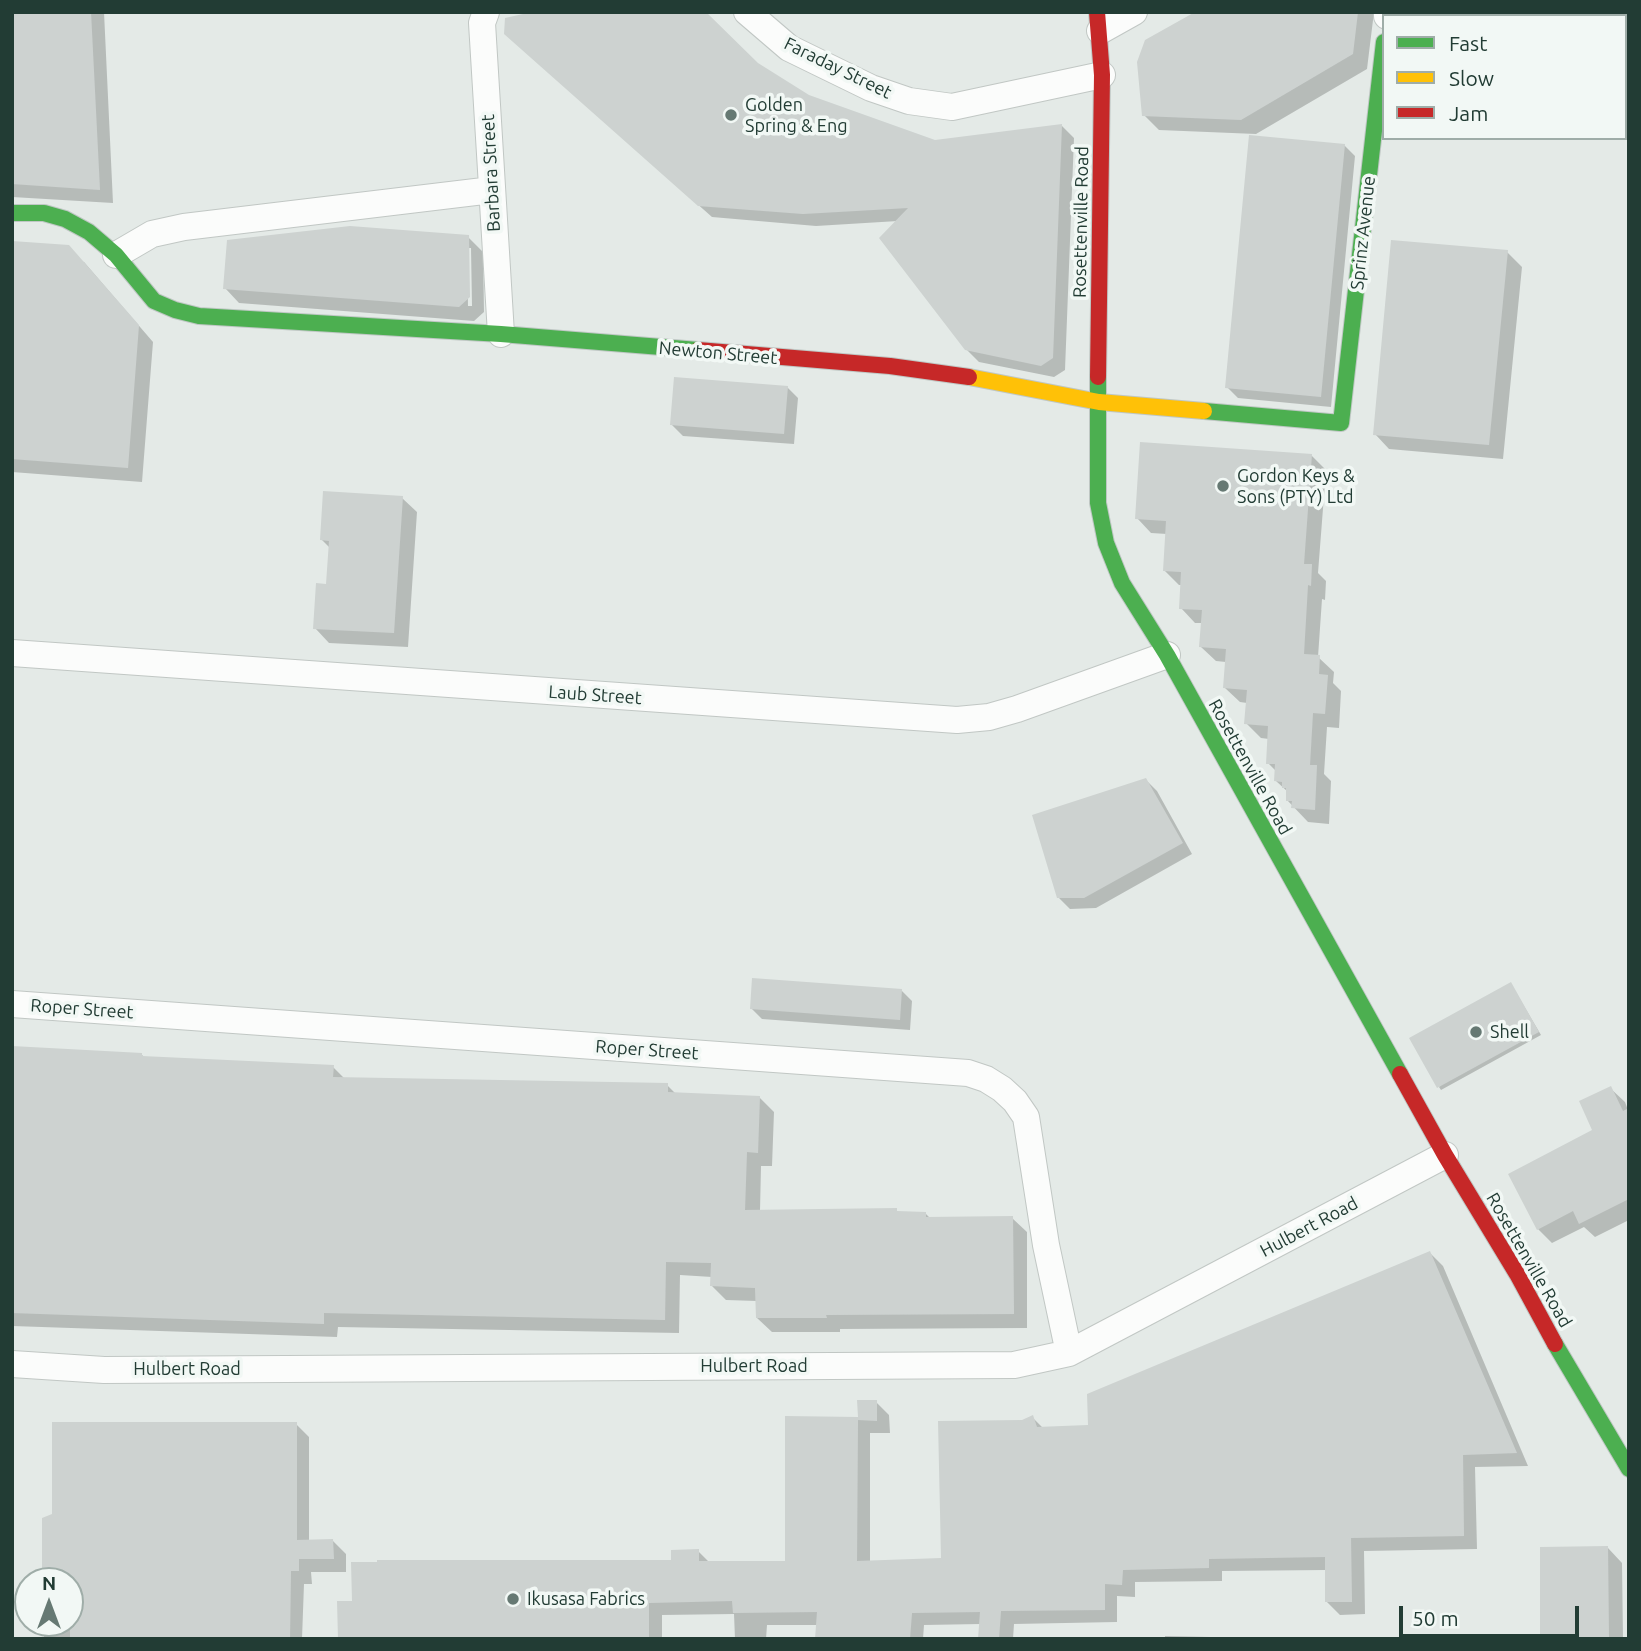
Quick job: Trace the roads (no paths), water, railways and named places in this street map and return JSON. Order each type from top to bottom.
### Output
[{"type":"street","name":"Barbara Street","points":[[486,12],[482,23],[501,334]]},
{"type":"street","name":"Faraday Street","points":[[747,12],[789,48],[871,89],[909,101],[952,107],[1102,75]]},
{"type":"street","points":[[1099,22],[1134,12]]},
{"type":"street","name":"Rosettenville Road","points":[[1099,22],[1102,75],[1098,503],[1106,543],[1122,583],[1167,655],[1446,1156],[1629,1469]]},
{"type":"street","name":"Sprinz Avenue","points":[[1341,423],[1382,60]]},
{"type":"street","points":[[116,255],[152,234],[184,227],[492,190]]},
{"type":"street","name":"Newton Street","points":[[12,213],[44,213],[65,219],[89,232],[116,255],[153,301],[200,316],[501,334],[890,366],[981,379],[1099,402],[1341,423]]},
{"type":"street","name":"Laub Street","points":[[12,653],[957,720],[989,717],[1017,709],[1167,655]]},
{"type":"street","name":"Roper Street","points":[[12,1004],[968,1073],[986,1079],[1002,1089],[1026,1117],[1046,1245],[1069,1353]]},
{"type":"street","name":"Hulbert Road","points":[[12,1364],[104,1370],[1014,1365],[1069,1353],[1446,1156]]},
{"type":"place","name":"Golden Spring & Eng","points":[[731,115]]},
{"type":"place","name":"Gordon Keys & Sons (PTY) Ltd","points":[[1223,486]]},
{"type":"place","name":"Shell","points":[[1476,1032]]},
{"type":"place","name":"Ikusasa Fabrics","points":[[513,1599]]}]
